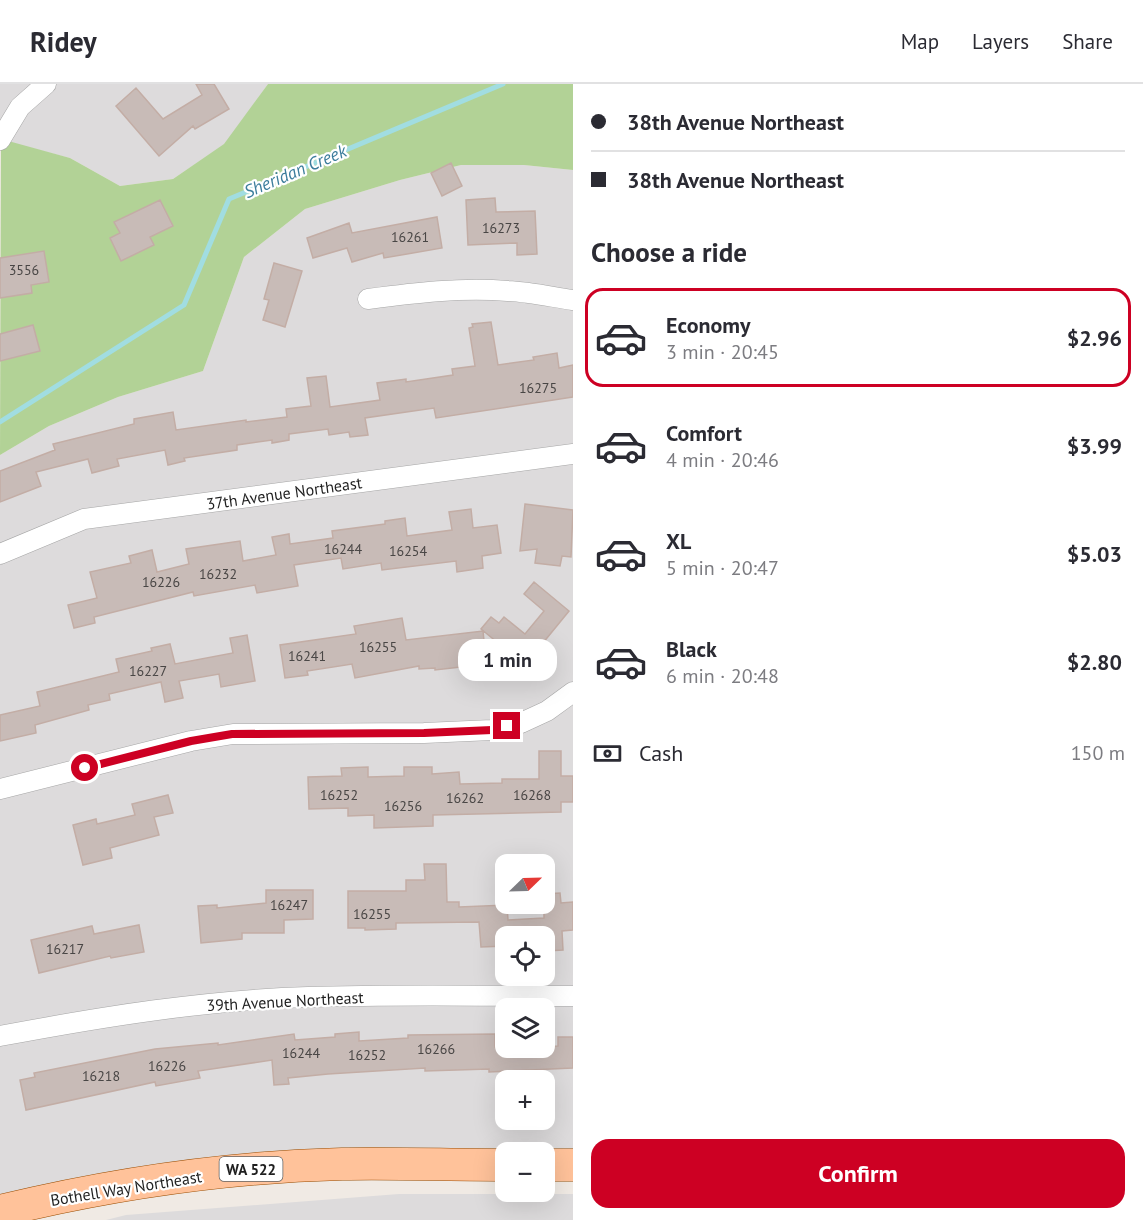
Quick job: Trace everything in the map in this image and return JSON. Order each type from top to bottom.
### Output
[{"type":"main road","name":"Bothell Way Northeast","points":[[0,1211],[135,1184],[237,1170],[341,1164],[495,1165]]},
{"type":"main road","points":[[555,1165],[573,1166]]},
{"type":"street","points":[[0,140],[20,107],[46,84]]},
{"type":"street","points":[[368,299],[416,292],[470,290],[509,291],[573,300]]},
{"type":"street","name":"37th Avenue Northeast","points":[[0,554],[84,519],[573,454]]},
{"type":"street","points":[[0,789],[191,741],[232,734],[424,733],[492,730],[521,723],[547,711],[573,692]]},
{"type":"street","name":"39th Avenue Northeast","points":[[0,1036],[207,1003],[307,997],[573,996]]},
{"type":"shaded area","points":[[0,84],[268,84],[225,144],[173,179],[120,186],[70,158],[0,140]]},
{"type":"shaded area","points":[[461,165],[524,165],[573,170],[573,1164],[555,1157],[555,1142],[495,1142],[495,1153],[341,1164],[0,1211],[0,455],[49,426],[118,397],[203,371],[244,257],[305,209],[400,180]]},
{"type":"shaded area","points":[[399,1194],[495,1194],[495,1202],[555,1202],[555,1194],[573,1194],[573,1220],[106,1220],[126,1215]]},
{"type":"green space","points":[[268,84],[573,84],[573,170],[524,165],[461,165],[400,180],[305,209],[244,257],[203,371],[118,397],[49,426],[0,455],[1,139],[70,158],[120,186],[173,179],[224,144]]},
{"type":"building","points":[[196,84],[214,84],[229,109],[195,129],[193,126],[159,156],[116,106],[136,88],[163,119],[202,95]]},
{"type":"building","points":[[451,163],[462,186],[442,196],[431,173]]},
{"type":"building","points":[[495,198],[496,212],[535,211],[537,254],[517,255],[517,243],[468,245],[466,200]]},
{"type":"building","points":[[160,200],[173,226],[150,237],[154,245],[121,261],[110,238],[120,233],[114,222]]},
{"type":"building","points":[[437,217],[442,248],[384,258],[383,253],[352,262],[347,248],[313,258],[307,238],[349,223],[352,233]]},
{"type":"building","points":[[44,251],[49,282],[31,285],[32,293],[0,298],[0,258]]},
{"type":"building","points":[[274,263],[302,271],[285,327],[263,320],[269,300],[264,299]]},
{"type":"building","points":[[491,322],[498,365],[534,360],[533,357],[557,353],[559,368],[573,365],[573,397],[436,418],[434,408],[365,418],[368,435],[350,437],[349,432],[329,435],[328,429],[289,434],[289,440],[237,445],[237,450],[184,458],[185,461],[168,465],[165,450],[117,459],[119,466],[92,473],[88,459],[36,472],[41,486],[0,502],[0,471],[55,450],[53,444],[134,424],[134,419],[173,412],[176,430],[287,417],[286,409],[311,406],[307,378],[326,376],[330,407],[380,400],[377,383],[406,379],[406,382],[453,375],[452,369],[475,366],[469,328],[473,327],[472,324]]},
{"type":"building","points":[[33,325],[40,351],[0,361],[0,334]]},
{"type":"building","points":[[525,504],[573,510],[571,557],[562,556],[560,566],[535,563],[537,549],[520,551]]},
{"type":"building","points":[[471,509],[473,528],[497,525],[501,553],[482,556],[483,568],[457,572],[456,561],[382,570],[381,563],[343,569],[341,558],[294,565],[298,586],[257,593],[255,585],[194,596],[193,592],[94,617],[95,623],[74,628],[68,605],[97,598],[90,572],[131,563],[129,556],[152,550],[157,572],[189,564],[186,549],[240,541],[243,561],[276,555],[272,537],[289,534],[290,544],[333,538],[332,531],[385,524],[385,521],[405,518],[407,536],[452,530],[449,512]]},
{"type":"building","points":[[534,582],[569,611],[525,665],[481,629],[491,617],[499,623],[504,617],[525,634],[544,611],[524,594]]},
{"type":"building","points":[[402,618],[406,640],[483,631],[486,660],[468,662],[469,666],[435,670],[435,668],[419,669],[419,666],[355,678],[352,664],[307,671],[308,675],[285,678],[280,645],[356,634],[354,626]]},
{"type":"building","points":[[247,635],[255,681],[221,687],[219,674],[179,681],[183,698],[165,702],[161,682],[109,694],[110,700],[88,705],[89,710],[35,725],[36,733],[0,741],[0,715],[40,706],[37,692],[119,672],[116,659],[152,651],[151,648],[170,644],[175,664],[233,653],[230,638]]},
{"type":"building","points":[[539,751],[561,751],[561,776],[573,776],[573,802],[561,802],[561,812],[433,815],[433,826],[374,828],[374,815],[348,816],[348,808],[309,809],[308,777],[342,776],[341,768],[368,767],[368,777],[404,776],[404,767],[432,767],[432,774],[459,772],[460,784],[502,783],[502,779],[539,779]]},
{"type":"building","points":[[168,795],[173,813],[154,817],[159,835],[110,848],[112,858],[83,865],[73,825],[96,819],[97,824],[135,815],[132,804]]},
{"type":"building","points":[[424,864],[446,864],[447,902],[459,902],[459,907],[495,906],[495,914],[508,914],[508,920],[544,918],[544,914],[555,914],[555,893],[560,893],[561,903],[573,902],[573,930],[562,931],[563,950],[555,950],[555,926],[495,926],[495,946],[481,947],[479,922],[396,923],[396,929],[348,928],[348,891],[406,891],[406,880],[425,880]]},
{"type":"building","points":[[266,890],[313,890],[313,919],[284,920],[284,933],[242,933],[242,939],[201,943],[198,906],[217,905],[217,908],[266,903]]},
{"type":"building","points":[[139,925],[144,952],[111,958],[110,956],[39,973],[31,940],[92,926],[94,934]]},
{"type":"building","points":[[359,1032],[359,1041],[408,1038],[408,1035],[495,1034],[495,1058],[555,1058],[558,1037],[573,1037],[573,1068],[489,1072],[489,1069],[425,1071],[425,1068],[288,1078],[289,1084],[274,1085],[272,1060],[198,1071],[200,1078],[156,1086],[155,1082],[26,1110],[20,1080],[35,1077],[34,1073],[155,1049],[218,1043],[218,1045],[294,1034],[295,1040],[335,1037],[335,1034]]},
{"type":"waterway","name":"Sheridan Creek","points":[[0,422],[184,305],[229,199],[503,84]]},
{"type":"route","points":[[85,768],[191,741],[232,734],[424,733],[492,730],[507,726]]}]
